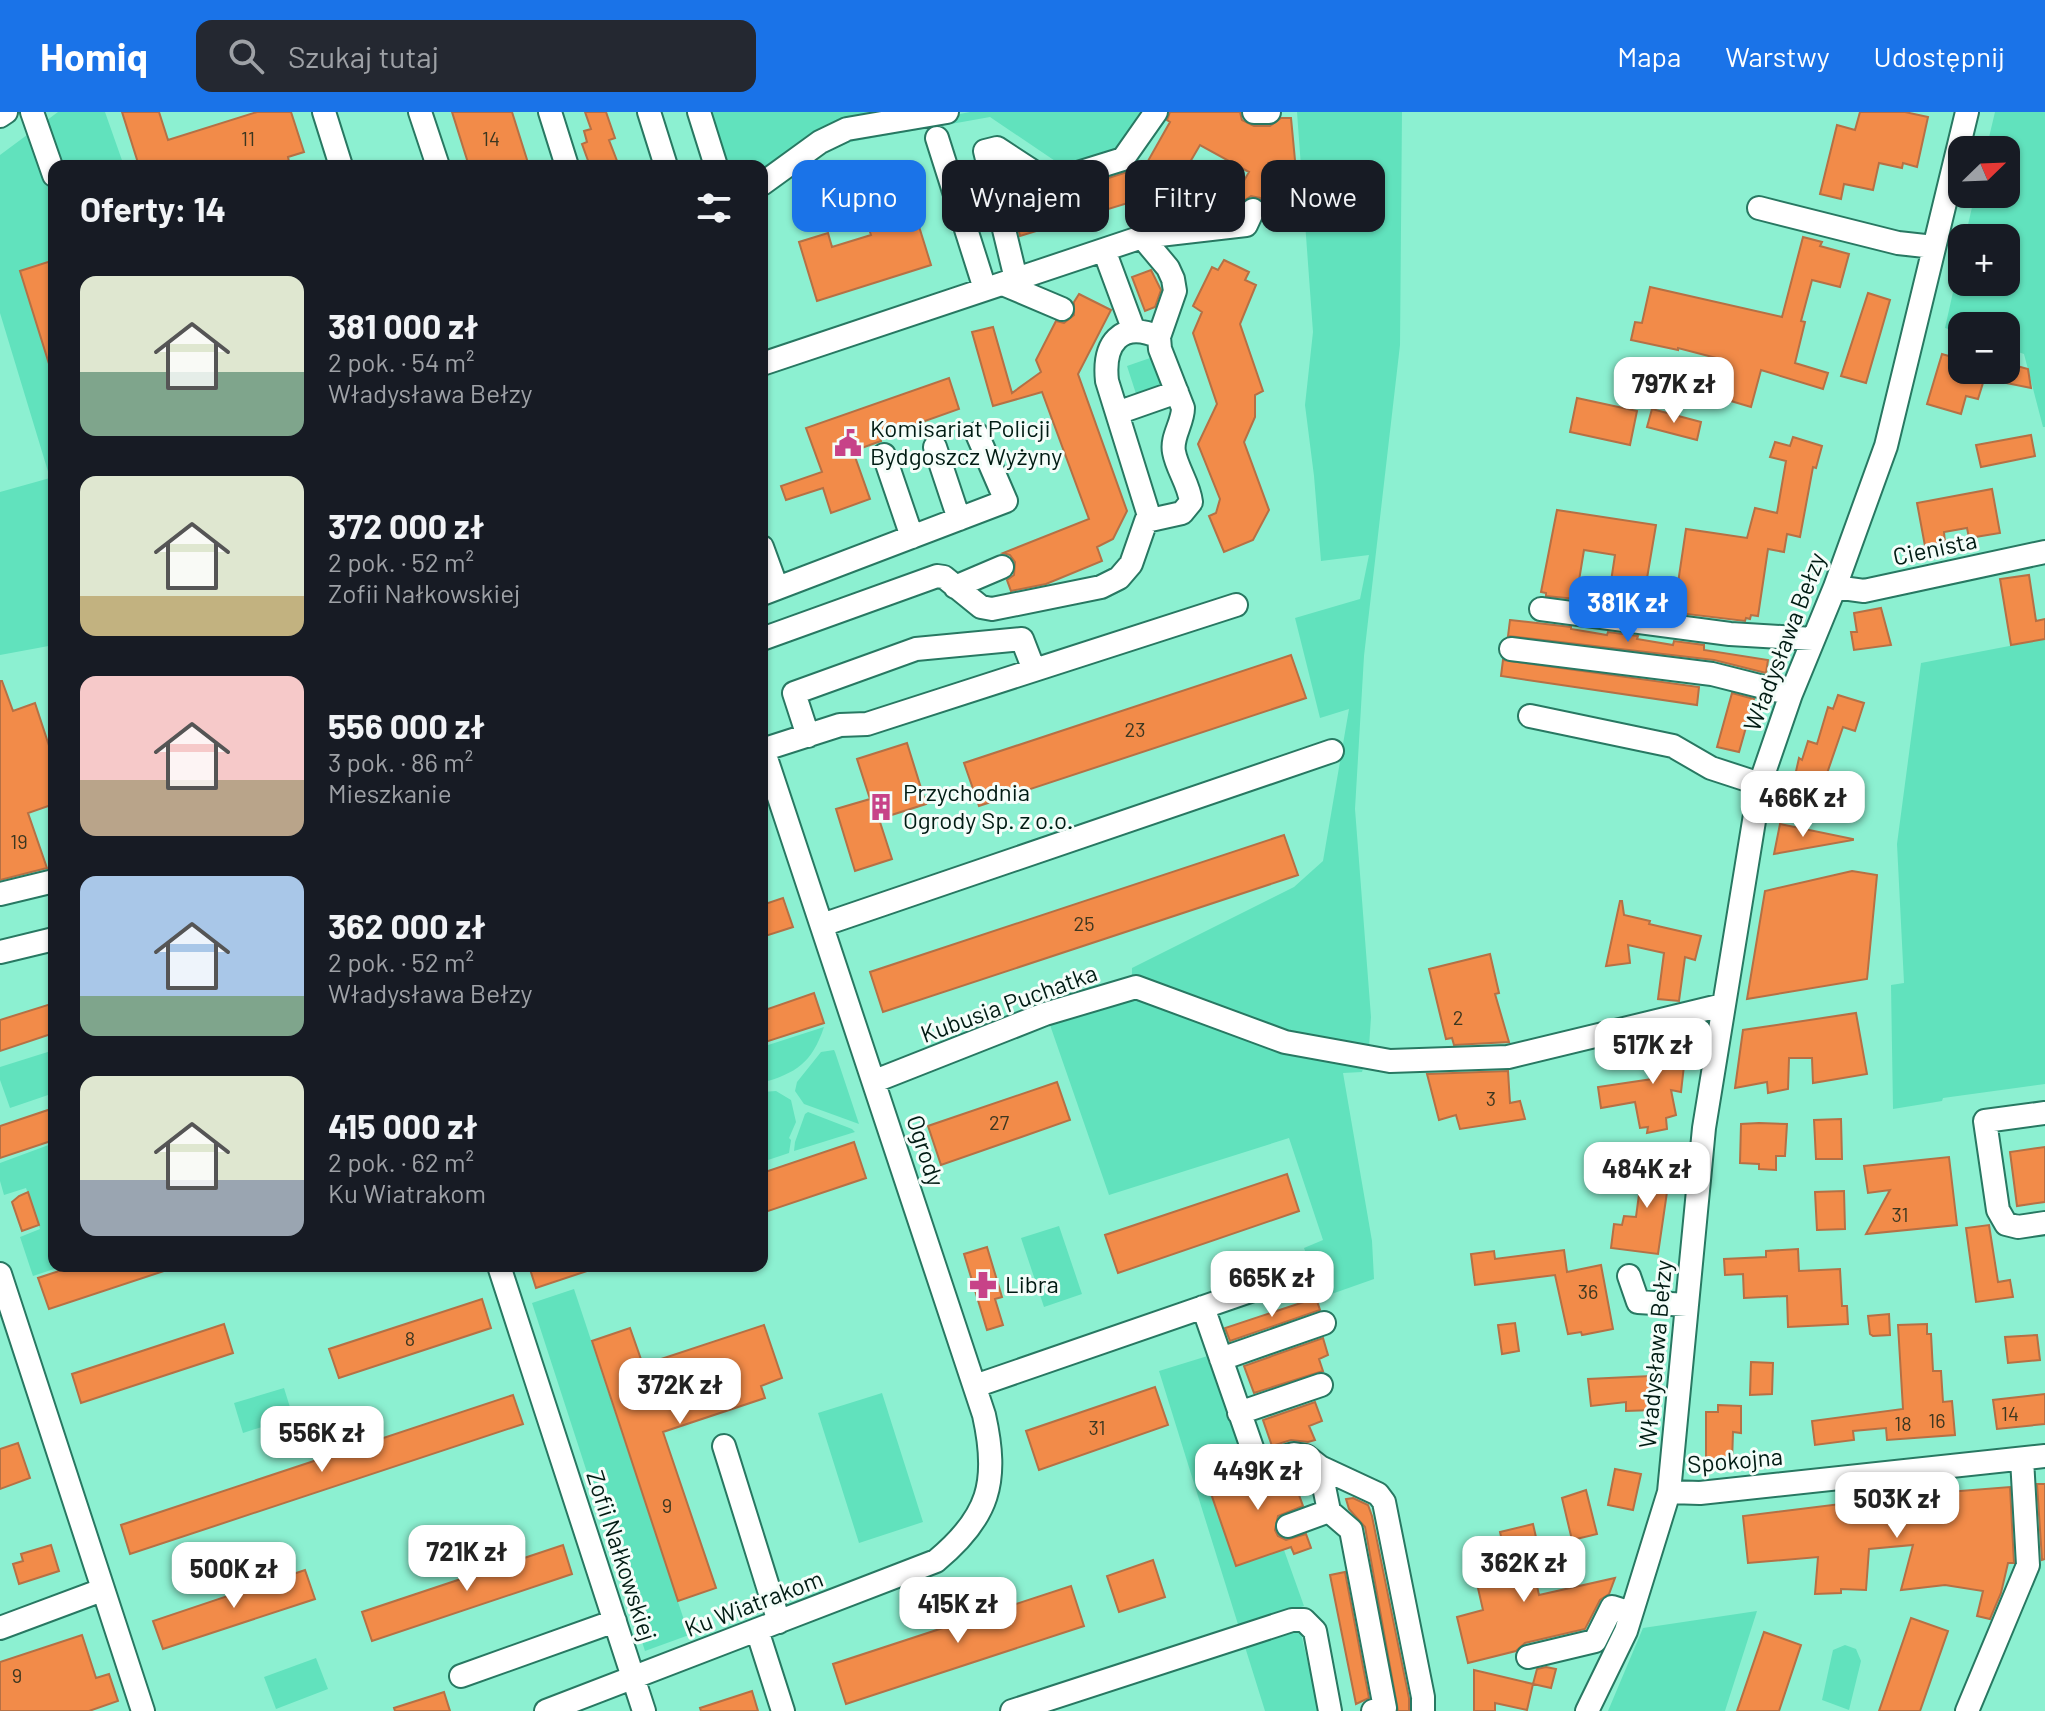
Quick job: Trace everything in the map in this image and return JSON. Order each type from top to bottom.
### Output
[{"type":"street","points":[[0,116],[6,112]]},
{"type":"street","points":[[32,112],[49,160]]},
{"type":"street","points":[[324,112],[339,160]]},
{"type":"street","points":[[420,112],[436,160]]},
{"type":"street","points":[[550,112],[565,160]]},
{"type":"street","points":[[649,112],[664,160]]},
{"type":"street","points":[[699,112],[714,160]]},
{"type":"street","points":[[768,180],[820,142],[847,129],[947,112]]},
{"type":"street","points":[[1002,284],[985,151],[997,148],[1049,182],[1123,159],[1156,112]]},
{"type":"street","points":[[1254,112],[1276,113]]},
{"type":"street","name":"Władysława Bełzy","points":[[1587,1711],[1626,1631],[1669,1492],[1704,1128],[1760,784],[1886,446],[1967,112]]},
{"type":"street","points":[[937,138],[1002,284],[1062,309]]},
{"type":"street","points":[[1759,208],[1898,243],[1934,247]]},
{"type":"street","points":[[768,362],[1142,237],[1246,225],[1253,210]]},
{"type":"street","points":[[768,637],[937,576],[981,607],[992,609],[1101,587],[1126,572],[1144,525],[1150,519],[1182,513],[1191,502],[1174,452],[1183,408],[1160,349],[1159,337],[1175,291],[1168,268],[1142,237]]},
{"type":"street","points":[[1104,250],[1134,331]]},
{"type":"street","points":[[1150,519],[1107,381],[1105,361],[1112,345],[1123,334],[1144,331],[1159,337]]},
{"type":"street","points":[[1117,413],[1177,392]]},
{"type":"street","points":[[770,591],[1006,501],[977,434]]},
{"type":"street","points":[[935,447],[959,519]]},
{"type":"street","points":[[884,455],[912,537]]},
{"type":"street","name":"Cienista","points":[[1835,587],[1864,591],[2045,552]]},
{"type":"street","points":[[955,587],[1002,567]]},
{"type":"street","points":[[768,746],[840,725],[867,724],[1236,605]]},
{"type":"street","points":[[1541,609],[1730,634],[1813,639]]},
{"type":"street","points":[[808,736],[794,693],[916,649],[1022,639],[1034,670]]},
{"type":"street","points":[[1511,649],[1712,674],[1791,694]]},
{"type":"street","points":[[1530,716],[1673,746],[1711,768],[1760,784]]},
{"type":"street","points":[[822,925],[1332,751]]},
{"type":"street","name":"Ogrody","points":[[768,766],[975,1386],[991,1446],[986,1498],[973,1525],[936,1561]]},
{"type":"street","points":[[0,894],[48,882]]},
{"type":"street","points":[[0,952],[48,940]]},
{"type":"street","name":"Kubusia Puchatka","points":[[875,1081],[1045,1014],[1136,987],[1285,1042],[1390,1061],[1508,1057],[1723,1005]]},
{"type":"street","points":[[2045,1113],[1985,1121],[1998,1210],[2006,1224],[2018,1227],[2045,1223]]},
{"type":"street","points":[[975,1386],[1311,1270]]},
{"type":"street","name":"Zofii Nałkowskiej","points":[[501,1272],[644,1711]]},
{"type":"street","points":[[0,1274],[143,1711]]},
{"type":"street","points":[[1629,1276],[1638,1302],[1687,1305]]},
{"type":"street","points":[[1203,1307],[1257,1462],[1265,1463],[1294,1454],[1306,1456],[1320,1467],[1378,1494],[1384,1502],[1423,1697],[1423,1711]]},
{"type":"street","points":[[1221,1359],[1324,1323]]},
{"type":"street","points":[[1239,1413],[1321,1385]]},
{"type":"street","points":[[724,1446],[779,1622]]},
{"type":"street","name":"Spokojna","points":[[1669,1492],[1700,1493],[2045,1456]]},
{"type":"street","points":[[1967,1711],[2028,1565],[2022,1459]]},
{"type":"street","points":[[1320,1467],[1329,1511],[1351,1530],[1385,1708],[1373,1711]]},
{"type":"street","points":[[1288,1526],[1329,1511]]},
{"type":"street","name":"Ku Wiatrakom","points":[[546,1711],[936,1561]]},
{"type":"street","points":[[0,1628],[102,1590]]},
{"type":"street","points":[[1528,1657],[1595,1641],[1612,1607],[1631,1613]]},
{"type":"street","points":[[1012,1711],[1292,1620],[1304,1620],[1315,1631],[1330,1711]]},
{"type":"street","points":[[461,1676],[615,1621]]},
{"type":"street","points":[[757,1630],[783,1711]]},
{"type":"green space","points":[[58,112],[105,112],[122,160],[48,160],[48,471],[0,313],[0,155]]},
{"type":"green space","points":[[705,112],[920,112],[849,125],[768,174],[768,160],[717,160]]},
{"type":"green space","points":[[970,112],[1150,112],[1123,152],[1092,160],[1054,160],[990,117],[850,142],[813,158],[850,135]]},
{"type":"green space","points":[[1297,112],[1402,112],[1400,345],[1364,656],[1355,809],[1371,1017],[1369,1047],[1362,1072],[1343,1073],[1372,1241],[1374,1279],[1323,1297],[1304,1248],[1323,1240],[1289,1138],[1109,1195],[1050,1025],[1132,999],[1132,968],[1294,887],[1323,861],[1349,709],[1320,718],[1295,618],[1360,599],[1369,555],[1321,561],[1305,405],[1313,332],[1306,232],[1385,232],[1385,160],[1300,160]]},
{"type":"green space","points":[[1995,112],[2045,112],[2045,427],[2024,354],[2020,353],[2020,312],[1949,312],[1952,296],[2020,296],[2020,224],[1968,224],[1972,208],[2020,208],[2020,136],[1989,136]]},
{"type":"green space","points":[[1153,357],[1165,394],[1139,403],[1127,366]]},
{"type":"green space","points":[[48,479],[48,646],[0,655],[0,492]]},
{"type":"green space","points":[[2045,639],[2045,1084],[1943,1098],[1942,1101],[1893,1109],[1891,985],[1904,983],[1897,844],[1921,663]]},
{"type":"green space","points":[[824,1027],[814,1050],[801,1065],[768,1081],[768,1045]]},
{"type":"green space","points":[[834,1050],[859,1124],[804,1104],[795,1091],[797,1082],[821,1052]]},
{"type":"green space","points":[[48,1052],[48,1095],[10,1108],[0,1080],[0,1067]]},
{"type":"green space","points":[[776,1091],[791,1100],[796,1122],[789,1138],[789,1153],[768,1160],[768,1092]]},
{"type":"green space","points":[[808,1112],[852,1129],[855,1132],[794,1151]]},
{"type":"green space","points":[[48,1145],[48,1271],[33,1276],[20,1237],[40,1229],[26,1188],[4,1195],[0,1163]]},
{"type":"green space","points":[[1059,1226],[1082,1294],[1044,1307],[1021,1238]]},
{"type":"green space","points":[[574,1289],[689,1635],[645,1651],[532,1303]]},
{"type":"green space","points":[[1214,1354],[1304,1606],[1247,1625],[1254,1645],[1300,1629],[1319,1711],[1265,1711],[1159,1371]]},
{"type":"green space","points":[[284,1388],[293,1417],[243,1433],[234,1403]]},
{"type":"green space","points":[[882,1393],[923,1522],[859,1543],[818,1413]]},
{"type":"green space","points":[[1757,1611],[1725,1711],[1608,1711],[1643,1628]]},
{"type":"green space","points":[[1845,1645],[1856,1649],[1861,1661],[1849,1710],[1822,1700],[1833,1650]]},
{"type":"green space","points":[[316,1658],[328,1689],[276,1709],[264,1677]]},
{"type":"building","points":[[122,112],[159,112],[168,140],[257,112],[291,112],[304,152],[288,157],[289,160],[137,160]]},
{"type":"building","points":[[452,112],[512,112],[527,160],[467,160]]},
{"type":"building","points":[[585,112],[606,112],[615,138],[609,140],[617,160],[588,160],[582,144],[587,142],[584,131],[591,129]]},
{"type":"building","points":[[1170,112],[1240,112],[1242,120],[1254,126],[1270,126],[1281,118],[1291,118],[1295,160],[1261,160],[1261,199],[1251,196],[1245,200],[1245,179],[1249,172],[1245,170],[1245,160],[1227,160],[1200,145],[1191,160],[1149,160],[1170,122],[1167,120]]},
{"type":"building","points":[[1860,112],[1905,112],[1928,117],[1917,167],[1903,163],[1902,168],[1879,163],[1873,190],[1844,184],[1841,199],[1820,194],[1837,125],[1855,130]]},
{"type":"building","points":[[1125,173],[1125,204],[1109,209],[1109,178]]},
{"type":"building","points":[[870,232],[921,232],[931,265],[817,301],[799,242],[828,233],[832,247],[871,235]]},
{"type":"building","points":[[1803,237],[1822,242],[1820,246],[1849,254],[1840,287],[1812,280],[1801,321],[1805,322],[1795,363],[1828,373],[1823,389],[1761,370],[1751,407],[1714,396],[1724,360],[1631,340],[1635,322],[1642,323],[1650,287],[1782,317]]},
{"type":"building","points":[[1224,260],[1249,272],[1245,280],[1256,285],[1240,324],[1263,391],[1255,395],[1255,417],[1244,442],[1269,510],[1253,540],[1224,552],[1209,516],[1216,513],[1220,499],[1198,444],[1217,404],[1193,333],[1202,312],[1193,306],[1212,267],[1218,270]]},
{"type":"building","points":[[48,262],[48,361],[20,271]]},
{"type":"building","points":[[1151,270],[1161,290],[1155,307],[1145,311],[1132,277]]},
{"type":"building","points":[[1868,293],[1890,300],[1866,383],[1841,376]]},
{"type":"building","points":[[1079,294],[1111,310],[1078,374],[1127,511],[1113,539],[1097,547],[1102,561],[1046,584],[1011,591],[1007,580],[1014,575],[1015,562],[1010,555],[1003,553],[1089,519],[1042,392],[993,406],[972,332],[993,327],[1012,393],[1041,372],[1036,360],[1056,321],[1064,323],[1074,315],[1074,302]]},
{"type":"building","points":[[1942,354],[1948,356],[1948,384],[1983,384],[1978,399],[1966,396],[1961,414],[1927,404]]},
{"type":"building","points":[[2020,367],[2028,369],[2031,388],[2011,384],[2020,384]]},
{"type":"building","points":[[949,378],[959,409],[880,437],[881,441],[853,451],[870,499],[831,513],[823,488],[786,500],[781,486],[822,472],[806,428]]},
{"type":"building","points":[[1577,398],[1637,411],[1630,445],[1570,432]]},
{"type":"building","points":[[1652,409],[1701,422],[1697,440],[1647,427]]},
{"type":"building","points":[[2031,435],[2035,456],[1981,467],[1976,445]]},
{"type":"building","points":[[1793,437],[1822,446],[1816,468],[1813,467],[1800,537],[1787,534],[1784,552],[1768,549],[1758,616],[1751,615],[1745,621],[1678,613],[1679,610],[1674,610],[1686,529],[1747,538],[1755,508],[1777,513],[1786,461],[1770,457],[1775,442],[1790,446]]},
{"type":"building","points":[[1992,489],[2000,533],[1969,538],[1967,528],[1944,532],[1945,542],[1925,546],[1917,503]]},
{"type":"building","points":[[1557,510],[1656,525],[1642,608],[1608,601],[1615,555],[1584,550],[1576,599],[1546,596],[1541,592]]},
{"type":"building","points":[[2029,575],[2036,621],[2045,619],[2045,639],[2011,645],[2000,579]]},
{"type":"building","points":[[1881,608],[1891,645],[1854,650],[1851,632],[1857,632],[1854,613]]},
{"type":"building","points":[[1510,620],[1571,627],[1607,635],[1608,632],[1638,636],[1637,639],[1673,645],[1674,641],[1704,645],[1704,650],[1768,660],[1766,673],[1714,660],[1508,636]]},
{"type":"building","points":[[1291,655],[1306,698],[979,806],[964,763]]},
{"type":"building","points":[[1503,660],[1699,687],[1697,705],[1501,676]]},
{"type":"building","points":[[2,681],[13,711],[35,703],[48,743],[48,806],[28,813],[47,868],[0,880]]},
{"type":"building","points":[[1732,693],[1754,699],[1739,752],[1717,747]]},
{"type":"building","points":[[1838,695],[1864,703],[1855,731],[1843,727],[1823,785],[1792,789],[1799,758],[1802,760],[1808,741],[1817,744],[1828,707],[1833,709]]},
{"type":"building","name":"Przychodnia Ogrody Sp. z o.o.","points":[[907,743],[926,804],[879,819],[892,859],[855,871],[836,809],[870,799],[857,759]]},
{"type":"building","points":[[1780,824],[1853,839],[1853,840],[1774,854]]},
{"type":"building","points":[[1284,835],[1298,875],[883,1012],[870,972]]},
{"type":"building","points":[[1852,871],[1877,875],[1867,979],[1747,999],[1765,891]]},
{"type":"building","points":[[783,898],[793,927],[768,935],[768,903]]},
{"type":"building","points":[[1620,901],[1624,915],[1701,936],[1695,960],[1685,957],[1679,1001],[1658,999],[1664,953],[1628,945],[1630,963],[1606,966]]},
{"type":"building","points":[[1490,954],[1499,993],[1495,994],[1509,1042],[1454,1045],[1452,1038],[1446,1039],[1429,969]]},
{"type":"building","points":[[814,993],[824,1023],[768,1041],[768,1009]]},
{"type":"building","points":[[48,1005],[48,1035],[0,1051],[0,1020]]},
{"type":"building","points":[[1856,1013],[1867,1074],[1813,1083],[1812,1058],[1789,1058],[1788,1089],[1768,1093],[1767,1082],[1735,1088],[1743,1030]]},
{"type":"building","points":[[1675,1033],[1676,1041],[1687,1039],[1681,1092],[1671,1090],[1676,1115],[1666,1118],[1667,1129],[1647,1133],[1648,1127],[1640,1128],[1635,1102],[1601,1108],[1598,1087],[1652,1079],[1657,1035]]},
{"type":"building","points":[[1508,1071],[1510,1103],[1520,1101],[1525,1119],[1460,1129],[1456,1115],[1439,1120],[1427,1074]]},
{"type":"building","points":[[1057,1082],[1070,1120],[941,1165],[928,1126]]},
{"type":"building","points":[[48,1110],[48,1142],[0,1158],[0,1126]]},
{"type":"building","points":[[1841,1119],[1842,1159],[1816,1159],[1814,1120]]},
{"type":"building","points":[[1741,1124],[1787,1124],[1785,1156],[1776,1156],[1776,1170],[1759,1169],[1759,1164],[1740,1163]]},
{"type":"building","points":[[854,1142],[866,1178],[768,1211],[768,1171]]},
{"type":"building","points":[[2045,1147],[2045,1202],[2017,1206],[2010,1152]]},
{"type":"building","points":[[1644,1157],[1674,1161],[1658,1254],[1611,1248],[1614,1224],[1622,1225],[1624,1216],[1636,1217]]},
{"type":"building","points":[[1949,1157],[1957,1225],[1866,1234],[1890,1190],[1868,1193],[1864,1166]]},
{"type":"building","points":[[1287,1174],[1299,1211],[1118,1273],[1105,1235]]},
{"type":"building","points":[[1844,1191],[1845,1229],[1817,1230],[1815,1192]]},
{"type":"building","points":[[28,1192],[39,1225],[22,1231],[12,1202]]},
{"type":"building","points":[[1989,1225],[1998,1282],[2010,1280],[2013,1297],[1976,1302],[1966,1228]]},
{"type":"building","points":[[987,1247],[1002,1297],[995,1299],[1003,1325],[987,1330],[964,1254]]},
{"type":"building","points":[[1798,1249],[1799,1271],[1840,1269],[1842,1306],[1847,1306],[1848,1324],[1788,1327],[1787,1296],[1744,1298],[1743,1274],[1725,1275],[1724,1259],[1766,1257],[1766,1251]]},
{"type":"building","points":[[1564,1250],[1567,1272],[1601,1265],[1613,1329],[1582,1335],[1581,1332],[1568,1334],[1555,1275],[1475,1285],[1471,1254],[1494,1251],[1495,1259]]},
{"type":"building","points":[[56,1272],[161,1272],[49,1309],[38,1278]]},
{"type":"building","points":[[531,1272],[584,1272],[536,1288]]},
{"type":"building","points":[[1316,1298],[1320,1310],[1230,1341],[1225,1328]]},
{"type":"building","points":[[482,1299],[491,1328],[339,1378],[329,1349]]},
{"type":"building","points":[[1889,1314],[1890,1335],[1870,1334],[1868,1316]]},
{"type":"building","points":[[1515,1323],[1519,1351],[1502,1354],[1498,1325]]},
{"type":"building","points":[[224,1324],[233,1353],[81,1403],[72,1374]]},
{"type":"building","points":[[1927,1324],[1927,1334],[1931,1334],[1933,1371],[1941,1371],[1943,1402],[1952,1401],[1955,1435],[1887,1440],[1886,1428],[1853,1431],[1854,1440],[1815,1445],[1812,1421],[1903,1409],[1898,1325]]},
{"type":"building","points":[[764,1325],[782,1378],[761,1386],[765,1398],[663,1432],[716,1588],[678,1601],[592,1341],[630,1328],[643,1365]]},
{"type":"building","points":[[2037,1335],[2040,1360],[2008,1363],[2005,1337]]},
{"type":"building","points":[[1323,1338],[1328,1355],[1319,1359],[1323,1371],[1254,1393],[1244,1366]]},
{"type":"building","points":[[1751,1362],[1773,1363],[1772,1394],[1750,1395]]},
{"type":"building","points":[[1651,1376],[1653,1410],[1626,1411],[1626,1402],[1591,1406],[1588,1379]]},
{"type":"building","points":[[1155,1387],[1168,1425],[1039,1470],[1026,1431]]},
{"type":"building","points":[[2045,1394],[2045,1424],[1997,1429],[1993,1400]]},
{"type":"building","points":[[513,1395],[523,1424],[130,1554],[121,1525]]},
{"type":"building","points":[[1315,1402],[1322,1421],[1309,1426],[1315,1440],[1291,1440],[1272,1446],[1263,1420]]},
{"type":"building","points":[[1718,1405],[1741,1406],[1741,1433],[1733,1432],[1732,1462],[1706,1462],[1706,1412],[1718,1412]]},
{"type":"building","points":[[18,1443],[30,1478],[0,1489],[0,1449]]},
{"type":"building","points":[[1241,1467],[1248,1488],[1295,1468],[1305,1473],[1311,1491],[1299,1495],[1303,1506],[1278,1516],[1275,1530],[1278,1536],[1286,1540],[1306,1534],[1311,1548],[1294,1554],[1291,1547],[1236,1566],[1206,1479]]},
{"type":"building","points":[[1615,1469],[1641,1474],[1633,1510],[1608,1505]]},
{"type":"building","points":[[2037,1484],[2045,1484],[2045,1559],[2042,1560]]},
{"type":"building","points":[[2010,1487],[2014,1563],[2008,1563],[2001,1593],[1990,1619],[1977,1616],[1983,1591],[1945,1585],[1901,1590],[1913,1545],[1869,1549],[1866,1590],[1841,1589],[1841,1593],[1815,1594],[1818,1557],[1748,1563],[1743,1516],[1922,1494]]},
{"type":"building","points":[[1586,1490],[1597,1534],[1572,1540],[1562,1498]]},
{"type":"building","points":[[1353,1498],[1368,1505],[1372,1516],[1409,1698],[1409,1711],[1398,1711],[1365,1527],[1349,1509],[1346,1499]]},
{"type":"building","points":[[1533,1524],[1538,1546],[1532,1547],[1535,1558],[1531,1559],[1539,1595],[1615,1578],[1609,1594],[1600,1600],[1585,1629],[1525,1643],[1516,1651],[1468,1663],[1457,1617],[1483,1610],[1475,1575],[1508,1567],[1500,1532]]},
{"type":"building","points":[[51,1545],[59,1571],[19,1584],[13,1564],[23,1561],[21,1554]]},
{"type":"building","points":[[563,1545],[572,1574],[372,1641],[362,1612]]},
{"type":"building","points":[[1153,1560],[1165,1597],[1119,1612],[1107,1576]]},
{"type":"building","points":[[305,1570],[315,1599],[163,1649],[153,1621]]},
{"type":"building","points":[[1345,1572],[1369,1698],[1356,1704],[1330,1575]]},
{"type":"building","points":[[1071,1586],[1084,1626],[846,1704],[833,1664]]},
{"type":"building","points":[[1911,1618],[1948,1631],[1920,1711],[1879,1711]]},
{"type":"building","points":[[1764,1632],[1801,1645],[1779,1711],[1737,1711]]},
{"type":"building","points":[[82,1635],[96,1678],[109,1674],[118,1701],[89,1711],[0,1711],[0,1662]]},
{"type":"building","points":[[1537,1669],[1556,1669],[1551,1688],[1533,1684]]},
{"type":"building","points":[[1474,1670],[1533,1684],[1527,1710],[1495,1703],[1495,1711],[1474,1711]]},
{"type":"building","points":[[752,1691],[758,1711],[701,1711],[700,1708]]},
{"type":"building","points":[[444,1692],[450,1711],[395,1711],[394,1708]]},
{"type":"place","name":"Komisariat Policji Bydgoszcz Wyżyny","points":[[848,443]]},
{"type":"place","name":"Przychodnia Ogrody Sp. z o.o.","points":[[881,807]]},
{"type":"place","name":"Libra","points":[[983,1285]]}]
